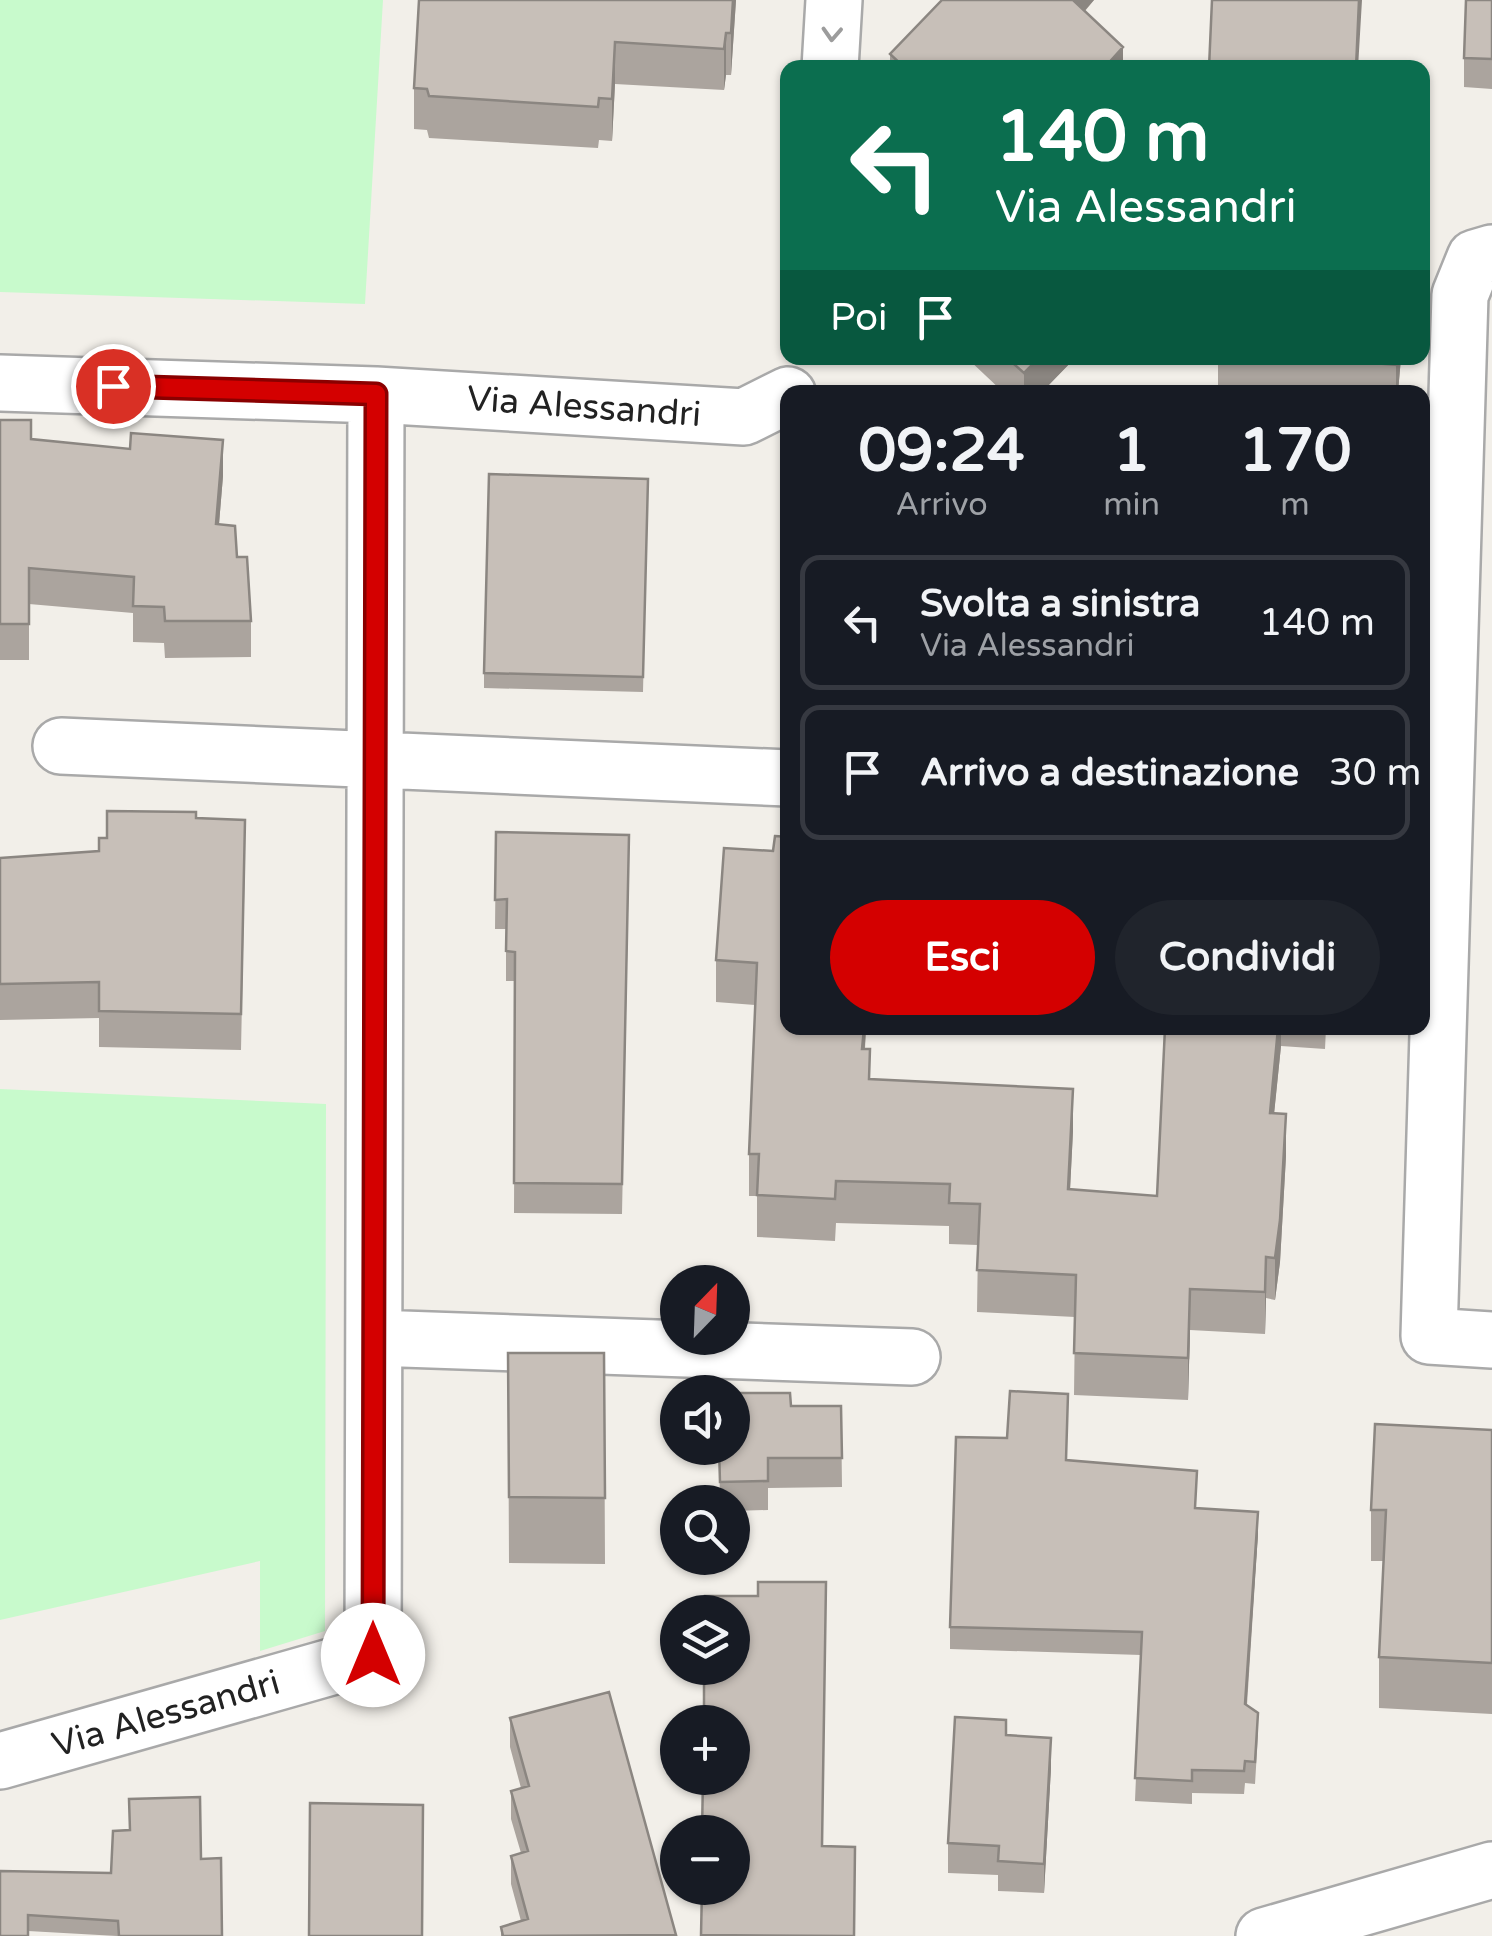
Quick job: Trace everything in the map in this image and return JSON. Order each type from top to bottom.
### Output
[{"type":"street","points":[[830,60],[834,0]]},
{"type":"street","points":[[1492,253],[1475,258],[1460,295],[1429,1336],[1492,1340]]},
{"type":"street","name":"Via Alessandri","points":[[0,382],[376,394],[744,417],[780,399]]},
{"type":"street","name":"Via Alessandri","points":[[0,1760],[373,1655],[376,394]]},
{"type":"street","points":[[61,746],[780,778]]},
{"type":"street","points":[[374,1338],[912,1357]]},
{"type":"street","points":[[1264,1936],[1492,1870]]},
{"type":"green space","points":[[0,0],[383,0],[365,304],[0,292]]},
{"type":"green space","points":[[0,1089],[326,1104],[325,1631],[260,1651],[260,1561],[0,1620]]},
{"type":"building","points":[[419,0],[733,0],[731,33],[726,33],[724,49],[615,42],[612,99],[599,98],[598,107],[429,96],[427,89],[414,88]]},
{"type":"building","points":[[942,0],[1073,0],[1123,47],[1111,60],[896,60],[890,54]]},
{"type":"building","points":[[1212,0],[1359,0],[1356,60],[1209,60]]},
{"type":"building","points":[[1466,0],[1492,0],[1492,59],[1464,58]]},
{"type":"building","points":[[1015,365],[1032,365],[1024,373]]},
{"type":"building","points":[[0,420],[31,420],[31,439],[130,449],[131,433],[223,440],[216,524],[235,526],[237,557],[247,557],[251,621],[165,621],[164,607],[133,606],[134,577],[29,568],[29,624],[0,624]]},
{"type":"building","points":[[489,474],[648,479],[643,677],[484,673]]},
{"type":"building","points":[[107,811],[196,812],[196,818],[245,820],[241,1014],[99,1011],[99,982],[0,984],[0,858],[99,851],[99,838],[107,838]]},
{"type":"building","points":[[496,832],[629,835],[622,1184],[514,1183],[515,952],[506,951],[507,899],[495,900]]},
{"type":"building","points":[[775,836],[780,836],[780,1035],[863,1035],[862,1049],[870,1049],[869,1079],[1073,1089],[1068,1189],[1157,1196],[1165,1035],[1277,1035],[1270,1113],[1286,1114],[1280,1220],[1275,1258],[1266,1257],[1265,1292],[1190,1289],[1188,1358],[1074,1353],[1076,1275],[977,1270],[980,1204],[949,1203],[950,1184],[836,1181],[835,1199],[757,1195],[759,1154],[749,1154],[757,963],[716,960],[724,848],[773,851]]},
{"type":"building","points":[[508,1353],[604,1353],[605,1498],[509,1497]]},
{"type":"building","points":[[1010,1391],[1068,1394],[1066,1460],[1197,1471],[1195,1508],[1258,1512],[1245,1704],[1258,1713],[1255,1762],[1245,1761],[1244,1771],[1192,1770],[1192,1781],[1135,1778],[1142,1632],[950,1627],[956,1437],[1007,1438]]},
{"type":"building","points":[[750,1393],[790,1393],[791,1406],[841,1406],[842,1458],[768,1458],[768,1481],[720,1482],[720,1465],[750,1465]]},
{"type":"building","points":[[1375,1424],[1492,1430],[1492,1663],[1379,1657],[1386,1510],[1371,1510]]},
{"type":"building","points":[[758,1582],[826,1582],[822,1846],[855,1847],[854,1936],[701,1935],[702,1905],[750,1905],[750,1815],[702,1815],[703,1795],[750,1795],[750,1705],[704,1705],[704,1685],[750,1685],[750,1596],[758,1596]]},
{"type":"building","points":[[609,1692],[660,1877],[660,1905],[668,1905],[676,1935],[503,1936],[501,1927],[528,1919],[511,1856],[528,1851],[511,1791],[529,1786],[510,1718]]},
{"type":"building","points":[[955,1717],[1006,1720],[1006,1735],[1051,1738],[1044,1864],[998,1861],[999,1846],[948,1843]]},
{"type":"building","points":[[200,1797],[201,1859],[221,1858],[222,1936],[119,1936],[118,1921],[28,1915],[28,1936],[0,1936],[0,1871],[111,1873],[113,1831],[130,1830],[129,1799]]},
{"type":"building","points":[[310,1803],[423,1805],[422,1936],[309,1936]]},
{"type":"route","points":[[113,386],[376,394],[373,1655]]}]
